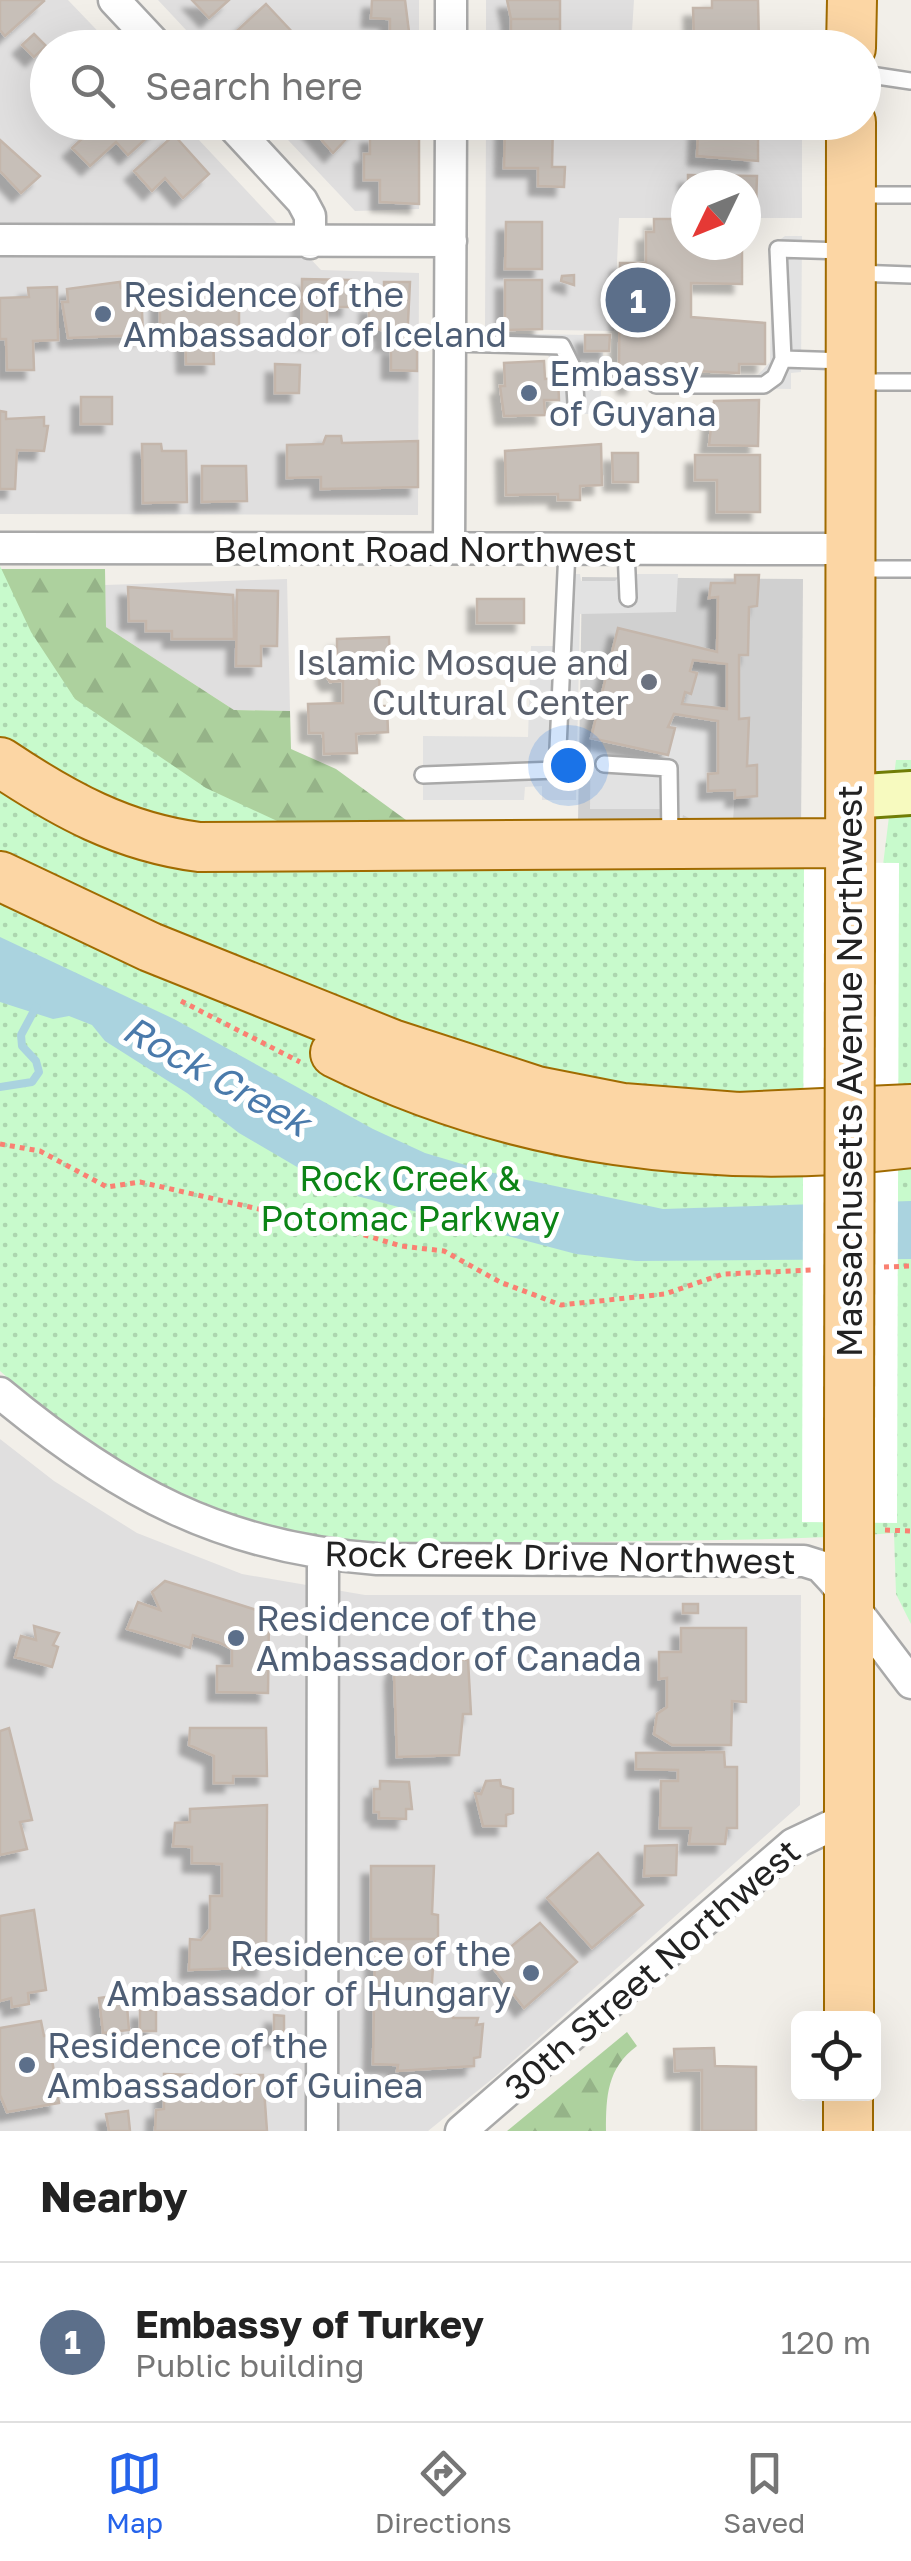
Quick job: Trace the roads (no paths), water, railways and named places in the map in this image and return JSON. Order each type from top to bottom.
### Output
[{"type":"main road","points":[[852,0],[852,30]]},
{"type":"main road","name":"Massachusetts Avenue Northwest","points":[[849,2011],[847,1598],[866,1526],[850,939],[851,140]]},
{"type":"main road","points":[[0,762],[64,804],[113,827],[198,847],[670,845],[849,820]]},
{"type":"main road","points":[[0,876],[150,947],[439,1061],[577,1100],[738,1117],[911,1110]]},
{"type":"main road","points":[[150,947],[280,1026],[349,1060],[404,1084],[509,1118],[614,1142],[721,1153],[792,1154],[911,1143]]},
{"type":"main road","points":[[848,2101],[848,2131]]},
{"type":"street","points":[[114,0],[142,30]]},
{"type":"street","points":[[450,0],[450,30]]},
{"type":"street","points":[[246,140],[302,201],[310,216],[310,243]]},
{"type":"street","points":[[448,548],[450,140]]},
{"type":"street","points":[[0,240],[450,241]]},
{"type":"street","name":"Belmont Road Northwest","points":[[0,548],[626,549],[851,559]]},
{"type":"street","points":[[849,820],[911,793]]},
{"type":"street","name":"Rock Creek Drive Northwest","points":[[0,1394],[76,1454],[156,1503],[240,1536],[323,1555],[378,1559],[804,1561],[820,1566],[911,1683]]},
{"type":"street","points":[[322,2131],[323,1555]]},
{"type":"street","name":"30th Street Northwest","points":[[461,2131],[793,1844],[848,1818]]},
{"type":"lane","points":[[881,75],[902,76],[911,81]]},
{"type":"lane","points":[[851,195],[911,195]]},
{"type":"lane","points":[[656,386],[764,386],[775,376],[783,360],[778,249],[911,275]]},
{"type":"lane","points":[[450,342],[562,346],[574,370],[576,404]]},
{"type":"lane","points":[[783,360],[911,382]]},
{"type":"lane","points":[[626,549],[628,598]]},
{"type":"lane","points":[[422,775],[556,770],[567,550]]},
{"type":"lane","points":[[851,559],[911,569]]},
{"type":"lane","points":[[604,764],[668,768],[670,845]]},
{"type":"water","name":"Rock Creek","points":[[0,937],[174,1019],[373,1129],[425,1153],[489,1172],[663,1209],[911,1201],[911,1259],[636,1261],[576,1254],[338,1191],[239,1133],[187,1093],[105,1041],[92,1025],[69,1016],[53,1019],[0,1002]]},
{"type":"waterway","points":[[0,1087],[32,1082],[39,1072],[36,1061],[22,1046],[21,1035],[36,1007]]},
{"type":"place","name":"Embassy of Turkey","points":[[638,300]]},
{"type":"place","name":"Residence of the Ambassador of Iceland","points":[[103,314]]},
{"type":"place","name":"Embassy of Guyana","points":[[529,393]]},
{"type":"place","name":"Islamic Mosque and Cultural Center","points":[[649,682]]},
{"type":"place","name":"Residence of the Ambassador of Canada","points":[[236,1638]]},
{"type":"place","name":"Residence of the Ambassador of Hungary","points":[[531,1973]]},
{"type":"place","name":"Residence of the Ambassador of Guinea","points":[[27,2065]]},
{"type":"park label","name":"Rock Creek & Potomac Parkway","points":[[410,1198]]}]
